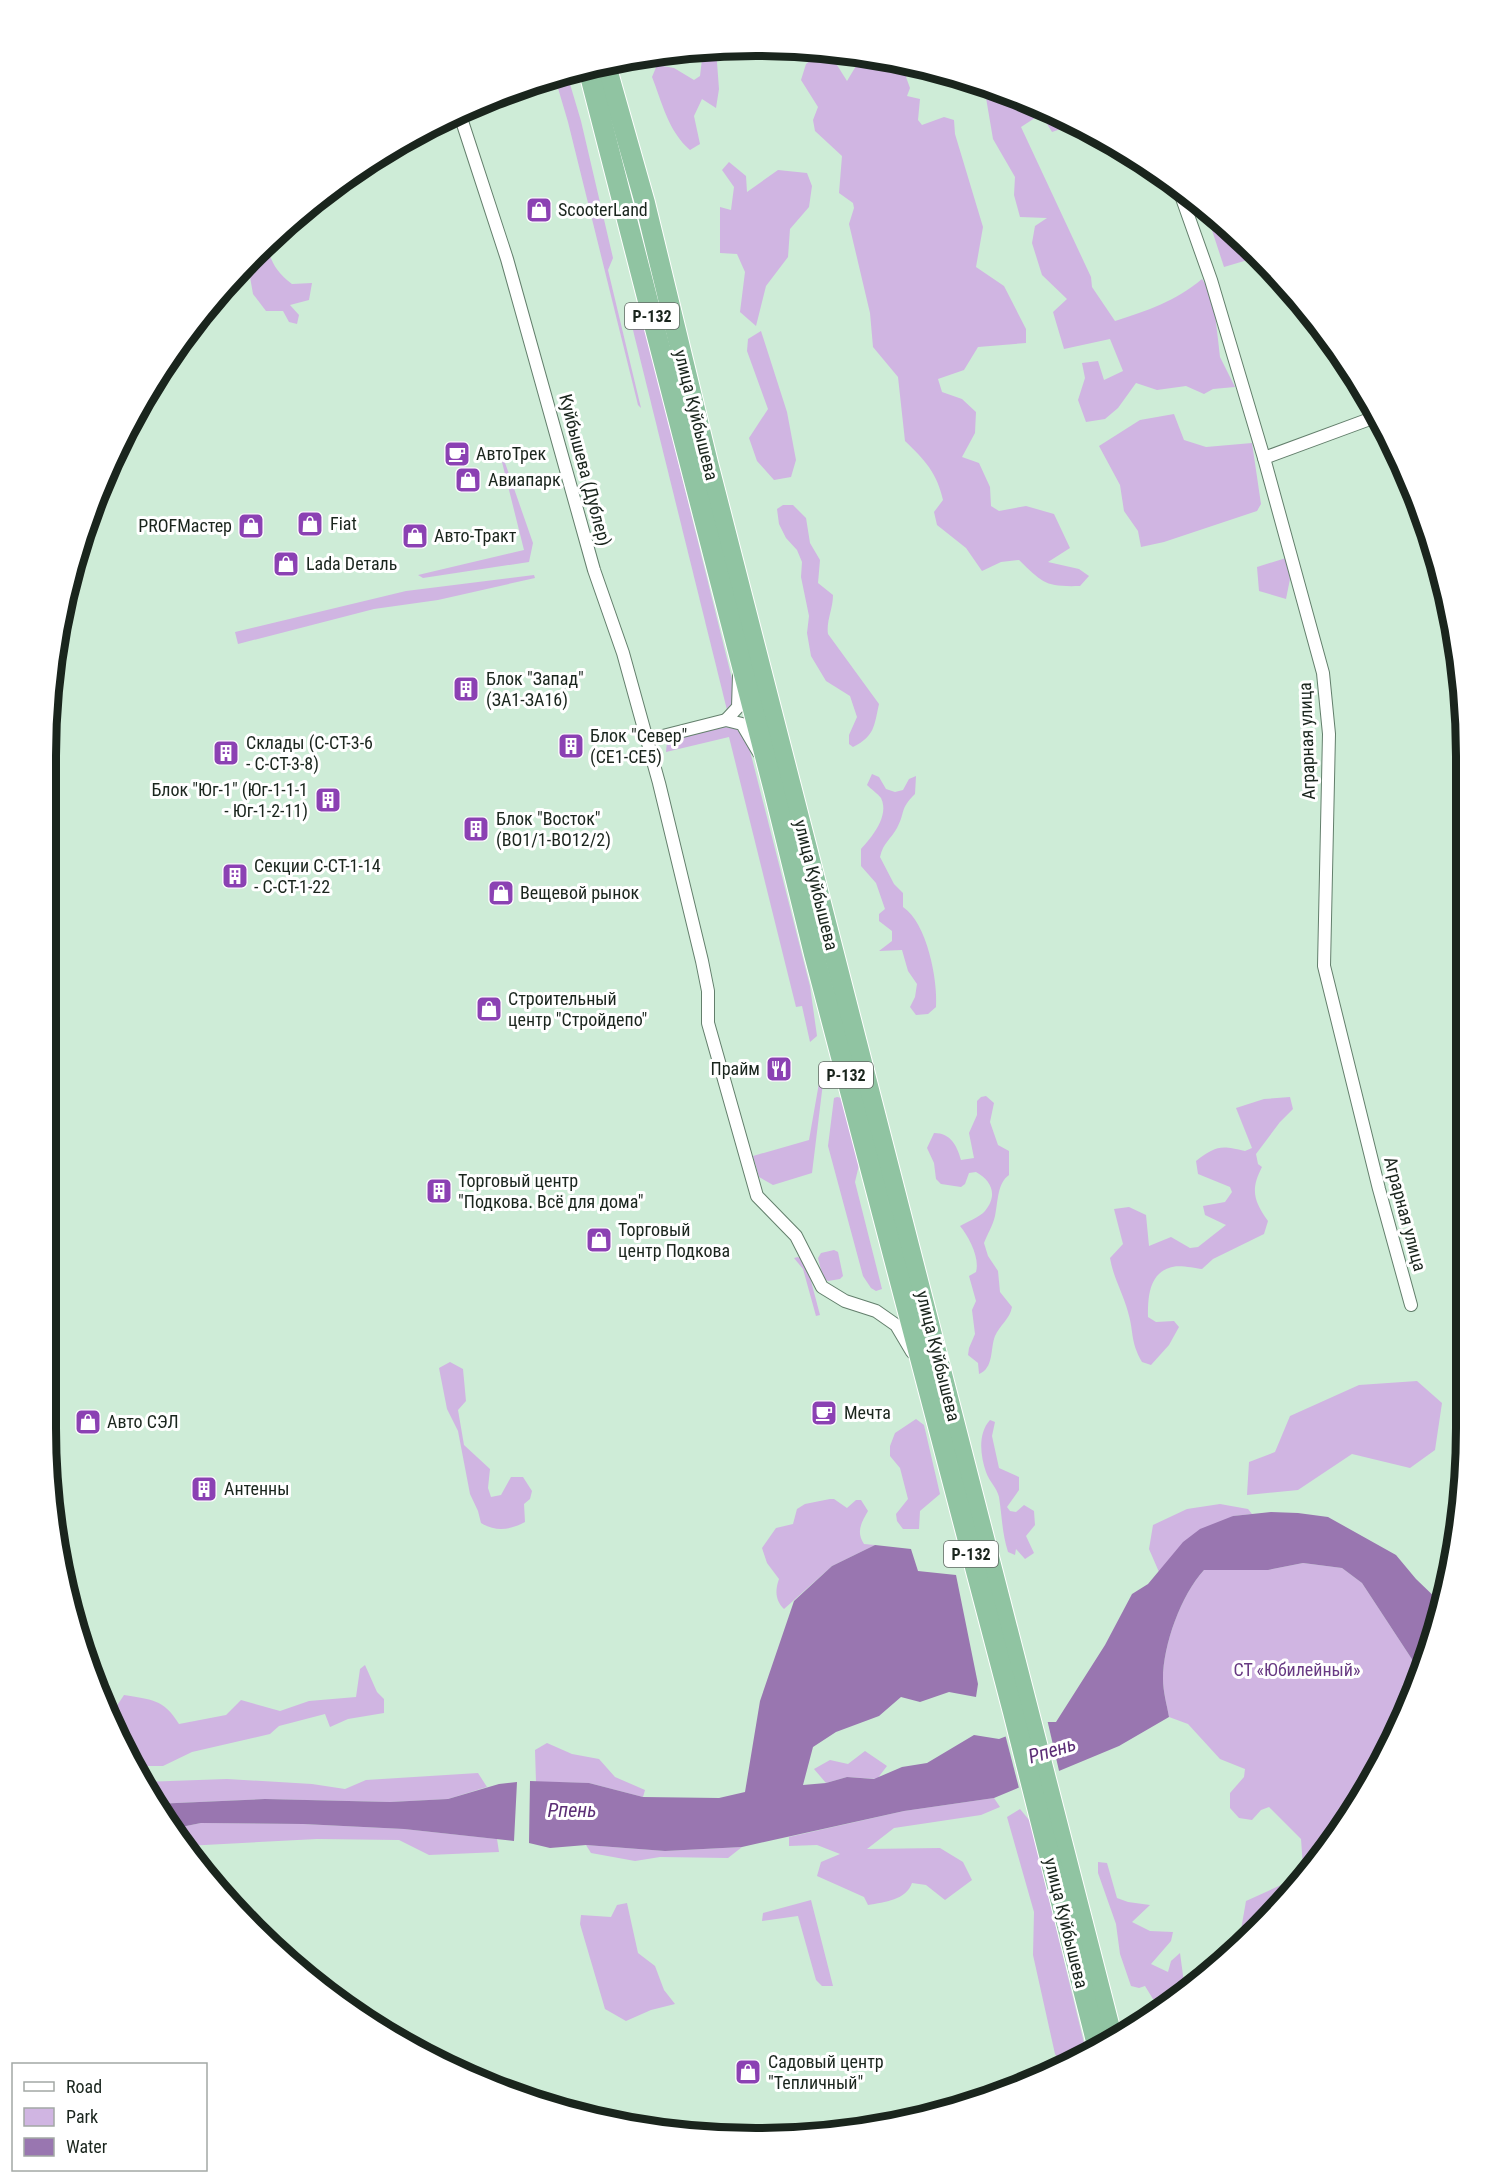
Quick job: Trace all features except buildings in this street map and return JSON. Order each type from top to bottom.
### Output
[{"type":"highway","name":"улица Куйбышева","points":[[608,72],[645,203],[708,463],[1021,1710]]},
{"type":"highway","name":"улица Куйбышева","points":[[590,76],[929,1396],[1021,1710]]},
{"type":"highway","name":"Р-132","points":[[1021,1710],[1042,1795]]},
{"type":"highway","name":"улица Куйбышева","points":[[1042,1795],[1110,2031]]},
{"type":"highway","name":"улица Куйбышева","points":[[1042,1795],[1096,2039]]},
{"type":"street","name":"Куйбышева (Дублер)","points":[[462,121],[507,259],[594,570],[622,653],[647,740],[708,991],[708,1023],[757,1196],[796,1236],[822,1287],[845,1300],[869,1308],[896,1324],[910,1347],[929,1396]]},
{"type":"street","name":"Аграрная улица","points":[[1183,201],[1211,280],[1264,458],[1323,673],[1329,734],[1324,966],[1379,1189],[1411,1305]]},
{"type":"street","points":[[1264,458],[1370,419]]},
{"type":"street","points":[[726,720],[738,707],[739,668],[736,643]]},
{"type":"street","points":[[647,740],[726,720],[742,724],[759,753],[774,792]]},
{"type":"green space","points":[[717,57],[719,89],[716,108],[702,99],[694,116],[700,144],[690,150],[671,125],[652,77],[657,65],[674,68],[694,80],[700,76],[702,59]]},
{"type":"green space","points":[[813,58],[834,60],[847,81],[858,63],[908,72],[906,77],[910,88],[907,96],[920,99],[918,120],[922,125],[944,117],[954,120],[955,134],[983,227],[976,267],[1004,286],[1026,329],[1026,343],[978,347],[964,370],[938,379],[942,392],[962,399],[976,412],[975,433],[962,457],[979,463],[990,487],[991,506],[999,511],[1026,506],[1054,514],[1070,548],[1048,562],[1079,569],[1089,576],[1080,586],[1059,586],[1045,582],[1019,560],[1001,562],[982,571],[966,548],[937,525],[934,512],[943,500],[940,490],[929,467],[905,441],[898,377],[873,347],[870,313],[849,224],[854,208],[853,203],[839,193],[842,156],[815,131],[813,120],[818,107],[801,80],[806,64]]},
{"type":"green space","points":[[569,81],[581,121],[613,258],[608,270],[641,408],[638,405],[557,85]]},
{"type":"green space","points":[[985,95],[1039,116],[1021,127],[1091,277],[1092,287],[1115,321],[1171,299],[1202,279],[1213,296],[1220,357],[1235,387],[1213,389],[1204,394],[1186,386],[1157,390],[1136,383],[1118,408],[1105,419],[1086,422],[1078,400],[1085,378],[1082,363],[1098,361],[1104,380],[1123,371],[1110,339],[1064,349],[1053,312],[1067,299],[1042,275],[1032,243],[1035,226],[1047,218],[1020,217],[1014,195],[1015,177],[993,139]]},
{"type":"green space","points":[[1043,118],[1065,128],[1052,132]]},
{"type":"green space","points":[[729,162],[746,176],[747,192],[778,170],[807,173],[812,186],[809,207],[790,229],[788,257],[766,286],[756,326],[740,312],[745,272],[737,254],[720,253],[720,207],[731,210],[734,187],[722,170]]},
{"type":"green space","points":[[1209,222],[1249,259],[1224,267]]},
{"type":"green space","points":[[269,253],[275,266],[286,280],[292,284],[312,283],[309,300],[290,305],[299,315],[297,324],[289,322],[283,311],[266,311],[253,294],[249,273]]},
{"type":"green space","points":[[635,318],[645,328],[735,691],[733,705],[727,710],[631,322]]},
{"type":"green space","points":[[761,331],[787,412],[796,460],[791,477],[774,480],[757,461],[749,438],[768,409],[747,351],[748,339]]},
{"type":"green space","points":[[1174,414],[1184,440],[1206,447],[1252,443],[1261,504],[1257,511],[1164,542],[1141,547],[1138,531],[1124,511],[1120,485],[1099,446],[1140,420]]},
{"type":"green space","points":[[503,457],[533,543],[529,562],[423,578],[418,575],[524,550],[501,458]]},
{"type":"green space","points":[[783,505],[793,505],[806,518],[810,543],[820,560],[818,583],[833,595],[828,634],[879,704],[870,734],[853,747],[849,744],[849,735],[857,717],[850,696],[826,681],[811,656],[807,633],[809,616],[801,577],[802,562],[797,550],[786,538],[779,524],[777,509]]},
{"type":"green space","points":[[1286,558],[1290,579],[1286,599],[1259,591],[1257,567]]},
{"type":"green space","points":[[534,575],[535,578],[438,600],[374,609],[238,644],[235,632],[406,591]]},
{"type":"green space","points":[[725,727],[738,730],[747,739],[810,986],[817,1036],[810,1042],[802,1006],[796,1007],[729,737],[666,752],[667,741]]},
{"type":"green space","points":[[872,774],[879,777],[886,789],[895,792],[903,790],[909,779],[916,776],[915,794],[905,807],[897,828],[880,857],[894,884],[903,893],[903,907],[919,926],[925,939],[933,968],[936,996],[936,1007],[928,1014],[916,1015],[910,1007],[915,997],[917,984],[908,971],[902,950],[879,951],[892,941],[892,931],[879,921],[879,914],[885,909],[876,883],[861,866],[861,849],[878,826],[883,812],[881,798],[867,785]]},
{"type":"green space","points":[[819,1083],[823,1083],[812,1173],[773,1185],[759,1177],[753,1156],[809,1140]]},
{"type":"green space","points":[[986,1096],[994,1103],[990,1122],[998,1145],[1009,1151],[1009,1175],[1000,1188],[994,1219],[984,1243],[988,1256],[998,1271],[1000,1292],[1012,1307],[995,1336],[989,1363],[979,1374],[978,1363],[968,1355],[975,1334],[972,1310],[976,1301],[969,1276],[976,1272],[977,1266],[970,1242],[960,1226],[985,1211],[991,1199],[991,1189],[986,1180],[976,1172],[969,1173],[965,1184],[961,1187],[941,1184],[936,1179],[934,1163],[927,1148],[934,1133],[945,1135],[952,1141],[961,1160],[974,1158],[969,1133],[977,1115],[977,1101]]},
{"type":"green space","points":[[1290,1097],[1293,1109],[1256,1154],[1258,1164],[1262,1167],[1256,1182],[1255,1195],[1268,1221],[1264,1234],[1213,1259],[1202,1269],[1172,1267],[1157,1276],[1151,1289],[1148,1317],[1156,1322],[1174,1321],[1179,1327],[1169,1345],[1151,1365],[1142,1362],[1110,1258],[1123,1244],[1114,1209],[1129,1207],[1146,1215],[1149,1246],[1171,1237],[1190,1248],[1198,1247],[1226,1225],[1205,1215],[1203,1206],[1225,1202],[1232,1192],[1230,1187],[1198,1174],[1196,1161],[1219,1148],[1245,1151],[1252,1148],[1236,1108],[1264,1099]]},
{"type":"green space","points":[[834,1098],[842,1098],[859,1165],[855,1182],[882,1289],[876,1291],[871,1288],[863,1276],[828,1146]]},
{"type":"green space","points":[[834,1250],[838,1252],[843,1276],[840,1279],[828,1281],[823,1278],[818,1258],[821,1253]]},
{"type":"green space","points":[[798,1257],[806,1262],[820,1315],[816,1316],[803,1269],[794,1258]]},
{"type":"green space","points":[[450,1362],[463,1369],[466,1401],[458,1410],[464,1445],[490,1469],[488,1488],[491,1497],[501,1495],[511,1477],[523,1477],[532,1491],[530,1499],[524,1504],[525,1522],[519,1525],[498,1529],[481,1523],[470,1494],[458,1431],[447,1409],[439,1368]]},
{"type":"green space","points":[[1417,1381],[1442,1403],[1435,1450],[1410,1468],[1352,1454],[1298,1490],[1247,1495],[1249,1462],[1275,1452],[1290,1416],[1359,1385]]},
{"type":"green space","points":[[916,1419],[924,1425],[940,1494],[920,1511],[919,1529],[903,1529],[897,1521],[896,1514],[908,1499],[900,1468],[890,1456],[890,1446],[895,1433]]},
{"type":"green space","points":[[990,1420],[995,1422],[992,1436],[999,1468],[1019,1477],[1019,1490],[1007,1507],[1010,1511],[1016,1512],[1024,1505],[1034,1511],[1035,1525],[1026,1536],[1034,1553],[1025,1559],[1016,1549],[1015,1555],[1008,1552],[999,1497],[984,1465],[981,1452],[982,1438],[983,1431]]},
{"type":"green space","points":[[834,1499],[847,1508],[856,1500],[861,1500],[868,1511],[860,1535],[864,1544],[875,1545],[832,1566],[784,1609],[777,1595],[779,1579],[767,1563],[762,1548],[776,1528],[793,1524],[797,1509],[805,1504]]},
{"type":"green space","points":[[1220,1504],[1248,1509],[1252,1514],[1233,1516],[1165,1565],[1159,1572],[1149,1549],[1153,1525],[1187,1509]]},
{"type":"green space","name":"СТ «Юбилейный»","points":[[1303,1563],[1342,1568],[1362,1583],[1415,1663],[1384,1737],[1363,1777],[1303,1864],[1301,1839],[1269,1807],[1261,1810],[1252,1820],[1239,1818],[1230,1808],[1230,1793],[1244,1777],[1245,1769],[1220,1759],[1188,1724],[1169,1717],[1164,1694],[1164,1666],[1170,1636],[1188,1593],[1204,1570],[1268,1570]]},
{"type":"green space","points":[[365,1665],[377,1692],[384,1699],[384,1713],[348,1719],[330,1727],[325,1714],[279,1726],[270,1734],[192,1752],[163,1766],[142,1764],[116,1707],[124,1695],[149,1700],[167,1709],[179,1724],[226,1715],[241,1700],[280,1711],[309,1701],[356,1697],[360,1669]]},
{"type":"green space","points":[[547,1743],[572,1754],[599,1759],[615,1777],[645,1790],[643,1797],[589,1783],[536,1782],[535,1750]]},
{"type":"green space","points":[[865,1751],[887,1766],[877,1779],[847,1777],[826,1783],[814,1769],[830,1760],[848,1764]]},
{"type":"green space","points":[[478,1773],[487,1787],[448,1799],[390,1802],[265,1799],[166,1803],[152,1782],[227,1779],[312,1784],[345,1789],[366,1780]]},
{"type":"green space","points":[[994,1798],[1000,1807],[981,1815],[894,1828],[867,1849],[940,1848],[963,1862],[972,1880],[945,1900],[926,1885],[912,1883],[900,1897],[868,1905],[864,1897],[817,1876],[821,1862],[840,1854],[817,1845],[789,1846],[789,1837],[904,1811]]},
{"type":"green space","points":[[1020,1809],[1030,1821],[1085,2045],[1058,2059],[1033,1955],[1034,1912],[1007,1817]]},
{"type":"green space","points":[[201,1823],[303,1824],[404,1829],[497,1839],[499,1852],[429,1855],[399,1840],[317,1839],[195,1846],[182,1827]]},
{"type":"green space","points":[[586,1845],[665,1851],[742,1847],[728,1858],[660,1857],[635,1861],[591,1853]]},
{"type":"green space","points":[[1098,1862],[1107,1863],[1117,1898],[1150,1905],[1132,1922],[1150,1931],[1173,1932],[1171,1941],[1151,1964],[1168,1972],[1171,1961],[1180,1953],[1184,1982],[1159,1999],[1153,1999],[1145,1986],[1139,1988],[1131,1986],[1120,1954],[1116,1924],[1098,1873]]},
{"type":"green space","points":[[1289,1881],[1241,1932],[1246,1901]]},
{"type":"green space","points":[[811,1900],[833,1986],[822,1986],[816,1980],[798,1916],[762,1921],[763,1913]]},
{"type":"green space","points":[[627,1903],[638,1953],[655,1966],[664,1990],[675,2004],[651,2010],[626,2021],[605,2009],[580,1924],[581,1915],[611,1917],[617,1905]]},
{"type":"water","name":"Рпень","points":[[1271,1512],[1328,1517],[1396,1555],[1435,1598],[1415,1663],[1362,1583],[1342,1568],[1303,1563],[1268,1570],[1204,1570],[1181,1607],[1166,1651],[1163,1684],[1169,1717],[1119,1746],[994,1798],[904,1811],[742,1847],[665,1851],[586,1845],[550,1848],[529,1843],[530,1781],[589,1783],[643,1797],[719,1798],[745,1792],[760,1701],[794,1601],[832,1566],[875,1545],[911,1549],[918,1571],[956,1575],[978,1684],[976,1697],[949,1692],[920,1702],[901,1697],[879,1716],[836,1732],[813,1747],[803,1785],[826,1783],[847,1777],[874,1779],[902,1767],[927,1763],[974,1735],[999,1739],[1044,1722],[1056,1722],[1105,1645],[1132,1594],[1148,1584],[1183,1542],[1200,1529],[1233,1516]]},
{"type":"water","points":[[517,1782],[514,1841],[404,1829],[303,1824],[201,1823],[182,1827],[166,1803],[265,1799],[390,1802],[448,1799],[499,1784]]},
{"type":"pier","points":[[1047,1719],[1060,1775],[1020,1792],[1005,1734]]},
{"type":"place","name":"ScooterLand","points":[[539,210]]},
{"type":"place","name":"АвтоТрек","points":[[457,454]]},
{"type":"place","name":"Авиапарк","points":[[468,480]]},
{"type":"place","name":"Fiat","points":[[310,524]]},
{"type":"place","name":"PROFМастер","points":[[251,526]]},
{"type":"place","name":"Авто-Тракт","points":[[415,536]]},
{"type":"place","name":"Lada Dеталь","points":[[286,564]]},
{"type":"place","name":"Блок \"Запад\" (ЗА1-ЗА16)","points":[[466,689]]},
{"type":"place","name":"Блок \"Север\" (СЕ1-СЕ5)","points":[[571,746]]},
{"type":"place","name":"Склады (С-СТ-3-6 - С-СТ-3-8)","points":[[226,753]]},
{"type":"place","name":"Блок \"Юг-1\" (Юг-1-1-1 - Юг-1-2-11)","points":[[328,800]]},
{"type":"place","name":"Блок \"Восток\" (ВО1/1-ВО12/2)","points":[[476,829]]},
{"type":"place","name":"Секции С-СТ-1-14 - С-СТ-1-22","points":[[235,876]]},
{"type":"place","name":"Вещевой рынок","points":[[501,893]]},
{"type":"place","name":"Строительный центр \"Стройдепо\"","points":[[489,1009]]},
{"type":"place","name":"Прайм","points":[[779,1069]]},
{"type":"place","name":"Торговый центр \"Подкова. Всё для дома\"","points":[[439,1191]]},
{"type":"place","name":"Торговый центр Подкова","points":[[599,1240]]},
{"type":"place","name":"Мечта","points":[[824,1413]]},
{"type":"place","name":"Авто СЭЛ","points":[[88,1422]]},
{"type":"place","name":"Антенны","points":[[204,1489]]},
{"type":"place","name":"Садовый центр \"Тепличный\"","points":[[748,2072]]}]
